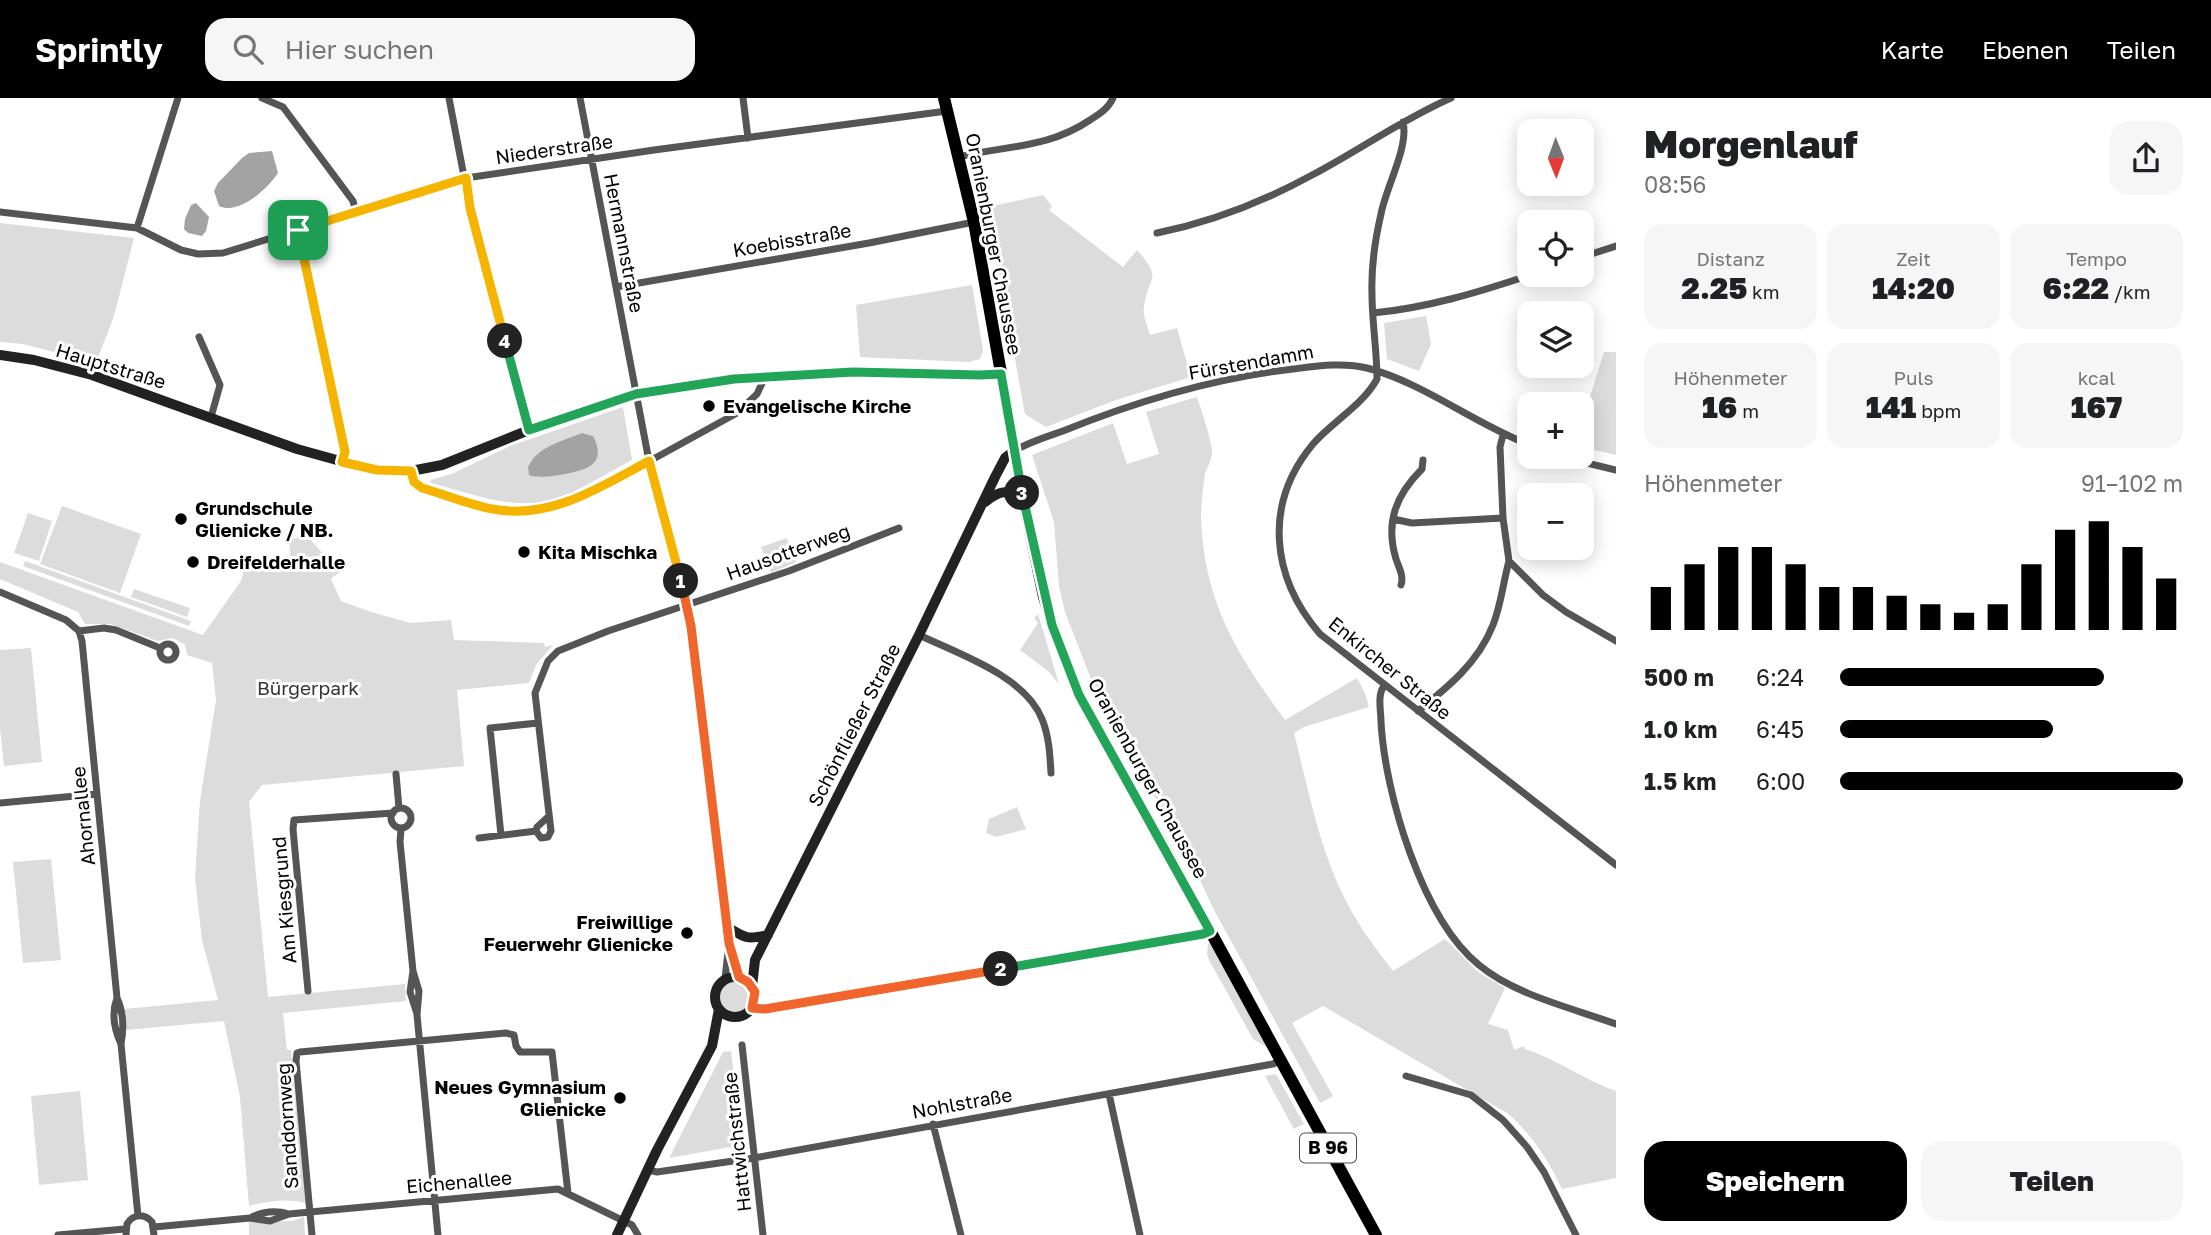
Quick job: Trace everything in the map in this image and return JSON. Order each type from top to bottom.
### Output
[{"type":"main road","name":"Oranienburger Chaussee","points":[[944,98],[974,222],[1014,451],[1052,625],[1079,695],[1376,1235]]},
{"type":"main road","name":"Hauptstraße","points":[[0,355],[34,360],[92,375],[281,443],[342,462],[377,470],[411,471],[442,465],[529,430],[636,394],[727,380],[853,372],[1001,374]]},
{"type":"main road","name":"Schönfließer Straße","points":[[752,987],[755,960],[1005,458],[1014,451]]},
{"type":"main road","points":[[983,504],[996,494],[1005,492],[1014,496],[1025,507]]},
{"type":"main road","points":[[727,927],[742,937],[751,939],[768,935]]},
{"type":"main road","name":"Schönfließer Straße","points":[[740,978],[755,960]]},
{"type":"main road","points":[[714,1041],[719,1009],[715,995],[719,986],[726,979],[740,978],[752,987],[755,998],[752,1008],[743,1016],[726,1015],[719,1009]]},
{"type":"main road","points":[[617,1235],[714,1041],[733,1017]]},
{"type":"street","points":[[137,228],[178,98]]},
{"type":"street","points":[[262,98],[283,107],[353,201],[356,212]]},
{"type":"street","points":[[449,98],[470,208],[529,430]]},
{"type":"street","name":"Hermannstraße","points":[[580,98],[636,394]]},
{"type":"street","points":[[743,98],[748,138]]},
{"type":"street","points":[[958,157],[1050,141],[1073,131],[1106,109],[1113,98]]},
{"type":"street","points":[[1157,233],[1213,218],[1273,194],[1314,175],[1403,121],[1451,98]]},
{"type":"street","name":"Niederstraße","points":[[0,212],[137,228],[181,250],[223,253],[466,178],[947,111]]},
{"type":"street","points":[[1377,372],[1372,283],[1375,242],[1381,210],[1403,144],[1403,121]]},
{"type":"street","name":"Koebisstraße","points":[[616,286],[869,243],[974,222]]},
{"type":"street","points":[[298,230],[345,452],[342,462]]},
{"type":"street","points":[[1594,253],[1616,246]]},
{"type":"street","points":[[1373,313],[1432,303],[1517,279]]},
{"type":"street","points":[[199,337],[220,385],[211,417]]},
{"type":"street","name":"Fürstendamm","points":[[1014,451],[1109,413],[1221,381],[1327,365],[1377,372],[1422,389],[1517,440]]},
{"type":"street","name":"Enkircher Straße","points":[[1377,372],[1375,384],[1314,443],[1302,459],[1285,494],[1279,531],[1285,575],[1293,597],[1307,619],[1327,640],[1616,865]]},
{"type":"street","points":[[411,471],[414,482],[422,488],[496,510],[531,511],[560,505],[737,414],[757,394],[765,377]]},
{"type":"street","points":[[636,394],[649,461],[687,604],[729,943],[740,978]]},
{"type":"street","points":[[1418,711],[1464,672],[1492,627],[1509,561],[1503,518],[1500,447],[1503,435]]},
{"type":"street","points":[[1401,585],[1403,577],[1394,551],[1393,519],[1396,504],[1406,486],[1422,469],[1423,460]]},
{"type":"street","points":[[1594,465],[1616,470]]},
{"type":"street","points":[[1393,519],[1412,523],[1503,518]]},
{"type":"street","name":"Hausotterweg","points":[[549,816],[535,692],[548,661],[558,651],[687,604],[784,573],[899,528]]},
{"type":"street","points":[[1509,561],[1566,612],[1616,641]]},
{"type":"street","points":[[0,592],[66,620],[79,631],[104,628],[116,630],[160,648]]},
{"type":"street","name":"Ahornallee","points":[[79,631],[117,998],[113,1010],[114,1030],[121,1044],[138,1216]]},
{"type":"street","points":[[919,635],[1000,675],[1031,699],[1043,721],[1051,773]]},
{"type":"street","points":[[1384,686],[1380,691],[1381,725],[1390,789],[1422,880],[1452,938],[1480,966],[1501,980],[1616,1024]]},
{"type":"street","points":[[501,835],[490,729],[538,723]]},
{"type":"street","points":[[396,774],[396,811],[392,823],[401,829]]},
{"type":"street","points":[[0,803],[97,794]]},
{"type":"street","points":[[396,811],[404,809],[411,815],[410,825],[401,829]]},
{"type":"street","name":"Am Kiesgrund","points":[[308,991],[293,829],[295,820],[396,811]]},
{"type":"street","points":[[536,831],[541,838],[548,837],[551,831],[549,816]]},
{"type":"street","points":[[479,838],[536,831],[549,816]]},
{"type":"street","points":[[401,829],[413,971],[419,991],[417,1015],[438,1235]]},
{"type":"street","points":[[752,1008],[765,1009],[826,999],[1210,931]]},
{"type":"street","points":[[726,979],[729,943]]},
{"type":"street","points":[[419,1040],[512,1033],[520,1052],[552,1052],[568,1194]]},
{"type":"street","name":"Sanddornweg","points":[[312,1235],[297,1053],[419,1040]]},
{"type":"street","name":"Hattwichstraße","points":[[742,1045],[762,1235]]},
{"type":"street","name":"Nohlstraße","points":[[648,1170],[657,1172],[754,1158],[1273,1064],[1281,1060]]},
{"type":"street","points":[[1406,1076],[1471,1095],[1503,1120],[1527,1147],[1544,1172],[1576,1235]]},
{"type":"street","points":[[1109,1094],[1140,1235]]},
{"type":"street","points":[[933,1124],[961,1235]]},
{"type":"street","name":"Eichenallee","points":[[154,1231],[250,1218],[270,1221],[289,1214],[558,1189],[632,1225],[638,1235]]},
{"type":"street","points":[[58,1235],[125,1232],[129,1220],[138,1216],[148,1218],[154,1231]]},
{"type":"green space","points":[[1043,195],[1052,206],[1049,210],[1123,267],[1137,250],[1152,273],[1144,310],[1150,335],[1177,328],[1191,377],[1116,400],[1046,427],[1025,414],[984,208]]},
{"type":"green space","points":[[0,223],[134,238],[114,316],[96,363],[23,344],[0,342]]},
{"type":"green space","points":[[972,285],[983,350],[980,359],[969,362],[860,357],[856,305]]},
{"type":"green space","points":[[1426,316],[1431,344],[1419,371],[1387,359],[1384,323]]},
{"type":"green space","points":[[1604,352],[1616,352],[1616,455],[1594,450],[1594,392],[1591,392]]},
{"type":"green space","points":[[1197,397],[1212,449],[1205,474],[1202,501],[1203,547],[1216,601],[1238,649],[1285,720],[1357,678],[1365,693],[1369,707],[1304,727],[1294,733],[1321,839],[1350,909],[1393,971],[1445,939],[1478,972],[1505,988],[1488,1024],[1508,1030],[1514,1050],[1524,1046],[1525,1049],[1616,1091],[1616,1178],[1562,1189],[1539,1148],[1507,1113],[1323,1006],[1292,1023],[1333,1096],[1320,1103],[1214,910],[1176,829],[1143,779],[1096,692],[1065,612],[1059,587],[1054,522],[1032,455],[1113,423],[1127,464],[1159,454],[1146,412]]},
{"type":"green space","points":[[623,407],[632,460],[577,490],[543,502],[501,501],[431,483],[431,480],[454,473],[510,446]],"holes":[[[582,433],[593,436],[598,452],[590,466],[528,468],[530,462]]]},
{"type":"green space","points":[[62,506],[141,534],[120,593],[40,564]]},
{"type":"green space","points":[[28,513],[52,521],[39,561],[14,553]]},
{"type":"green space","name":"Bürgerpark","points":[[306,535],[340,572],[331,579],[341,601],[411,623],[451,620],[454,640],[544,643],[545,647],[553,645],[536,665],[529,683],[457,690],[464,766],[262,785],[249,802],[268,997],[405,984],[406,1001],[283,1013],[287,1050],[291,1050],[306,1203],[278,1201],[249,1206],[240,1097],[224,1021],[126,1030],[124,1009],[218,1000],[202,940],[195,878],[200,800],[216,700],[212,663],[187,655],[185,645],[173,638],[158,641],[110,624],[85,624],[78,612],[0,579],[0,562],[203,635],[241,581],[246,563],[291,564],[289,541]]},
{"type":"green space","points":[[787,538],[796,562],[771,573],[761,547]]},
{"type":"green space","points":[[25,561],[191,621],[189,626],[23,566]]},
{"type":"green space","points":[[134,589],[190,608],[187,617],[131,597]]},
{"type":"green space","points":[[1038,614],[1059,684],[1048,671],[1020,650],[1038,623],[1034,618]]},
{"type":"green space","points":[[31,648],[42,762],[4,766],[0,728],[0,650]]},
{"type":"green space","points":[[1017,807],[1026,829],[996,837],[986,833],[989,819]]},
{"type":"green space","points":[[51,859],[61,960],[23,963],[13,862]]},
{"type":"green space","points":[[1208,943],[1214,946],[1268,1048],[1253,1039],[1209,960]]},
{"type":"green space","points":[[735,982],[746,986],[750,997],[746,1008],[735,1012],[724,1008],[720,997],[724,986]]},
{"type":"green space","points":[[731,1051],[742,1145],[669,1158],[723,1052]]},
{"type":"green space","points":[[1276,1074],[1304,1124],[1294,1129],[1265,1076]]},
{"type":"green space","points":[[80,1091],[88,1180],[39,1185],[31,1096]]},
{"type":"green space","points":[[304,1217],[305,1235],[249,1235],[249,1222],[292,1221]]},
{"type":"shaded area","points":[[272,151],[278,173],[267,186],[244,204],[227,208],[219,206],[214,191],[218,183],[242,158],[249,153]]},
{"type":"shaded area","points":[[196,203],[209,217],[202,236],[188,233],[184,229],[191,205]]},
{"type":"shaded area","points":[[582,433],[593,436],[597,444],[598,452],[594,463],[578,471],[560,475],[529,475],[528,467],[537,454]]},
{"type":"place","name":"Evangelische Kirche","points":[[709,406]]},
{"type":"place","name":"Grundschule Glienicke / NB.","points":[[181,519]]},
{"type":"place","name":"Kita Mischka","points":[[524,552]]},
{"type":"place","name":"Dreifelderhalle","points":[[193,562]]},
{"type":"place","name":"Freiwillige Feuerwehr Glienicke","points":[[687,933]]},
{"type":"place","name":"Neues Gymnasium Glienicke","points":[[620,1098]]},
{"type":"route","points":[[466,178],[470,208],[529,430],[636,394],[734,379],[853,372],[1001,374],[1042,589],[1060,647],[1079,695],[1210,931],[1093,954],[826,999],[765,1009],[752,1008],[755,992],[748,982],[739,977],[729,943],[687,604],[649,461],[606,485],[560,505],[512,512],[496,510],[422,488],[414,482],[411,471],[377,470],[342,462],[345,452],[298,230],[466,178]]}]
